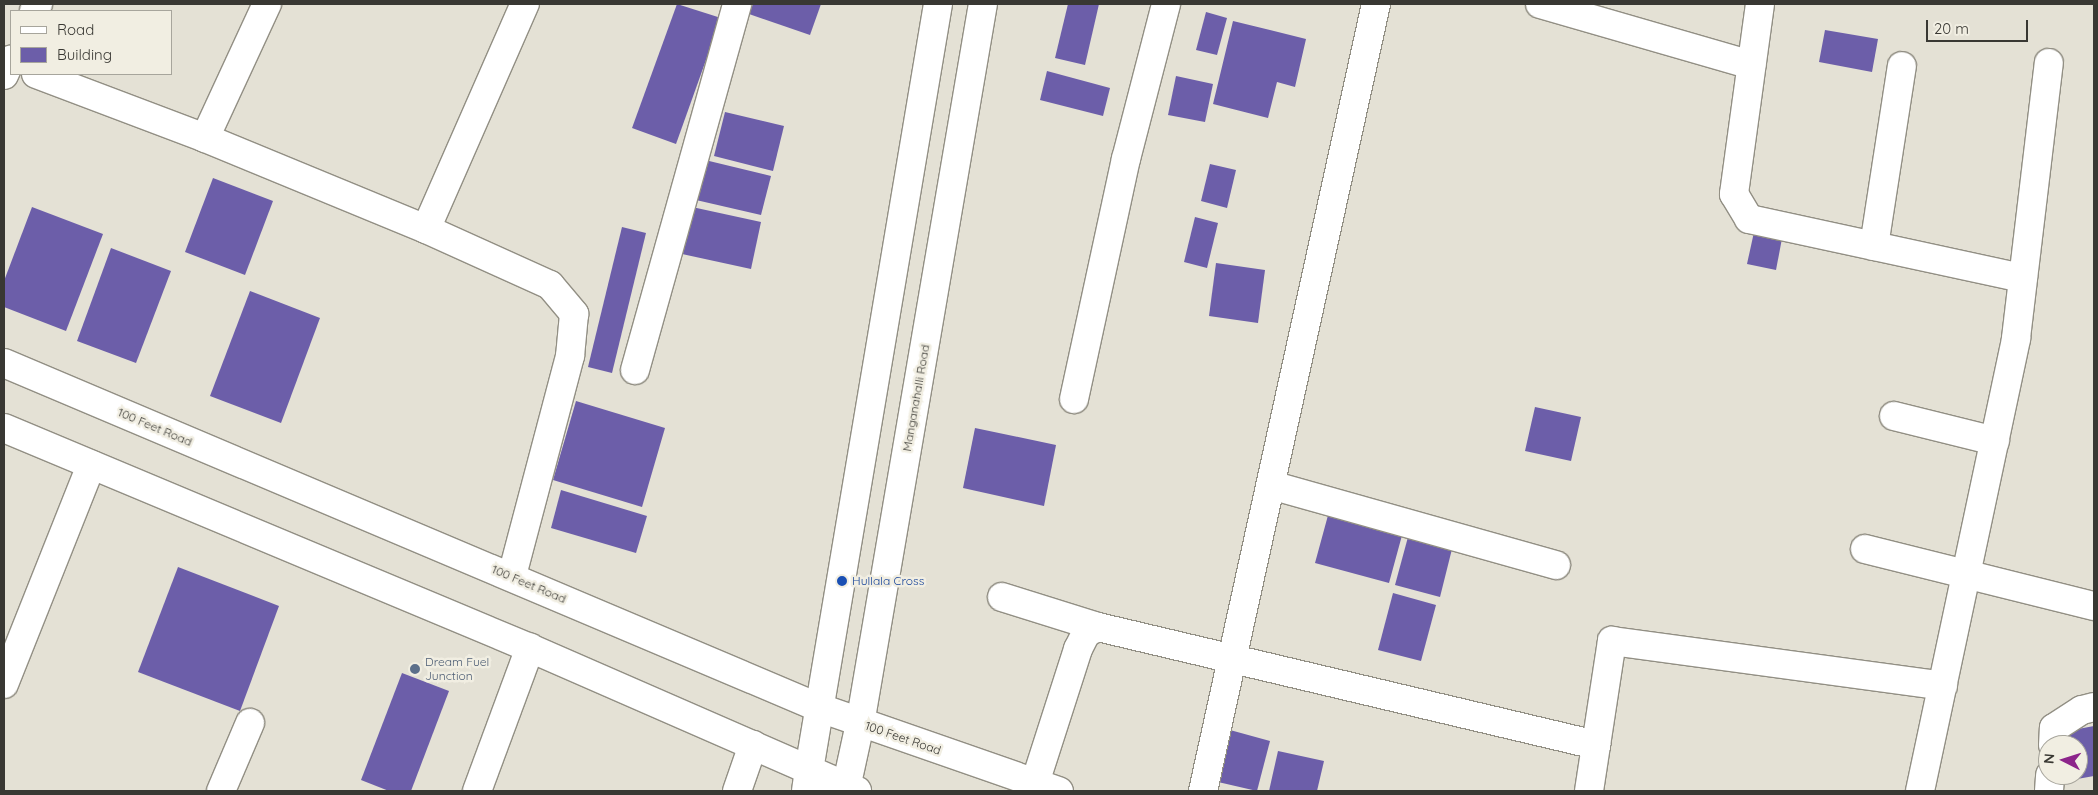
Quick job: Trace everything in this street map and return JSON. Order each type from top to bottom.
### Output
[{"type":"street","points":[[205,138],[267,4]]},
{"type":"street","points":[[426,229],[525,4]]},
{"type":"street","points":[[635,370],[737,4]]},
{"type":"street","points":[[807,781],[938,4]]},
{"type":"street","name":"Manganahalli Road","points":[[849,790],[983,4]]},
{"type":"street","points":[[1074,399],[1126,159],[1166,4]]},
{"type":"street","points":[[1203,791],[1376,4]]},
{"type":"street","points":[[1540,4],[1751,65]]},
{"type":"street","points":[[1760,4],[1734,194],[1749,219],[2023,278]]},
{"type":"street","points":[[1920,791],[1968,575],[2016,338],[2050,63]]},
{"type":"street","points":[[1874,246],[1902,66]]},
{"type":"street","points":[[39,75],[205,138],[426,229],[550,285],[574,314],[570,356],[512,576]]},
{"type":"street","name":"100 Feet Road","points":[[4,363],[512,576],[820,708],[860,724],[1047,787]]},
{"type":"street","points":[[1894,416],[1995,441]]},
{"type":"street","points":[[4,428],[530,648],[753,745],[807,781],[849,790]]},
{"type":"street","points":[[4,684],[91,465]]},
{"type":"street","points":[[1271,485],[1556,565]]},
{"type":"street","points":[[1864,549],[2094,606]]},
{"type":"street","points":[[1002,598],[1098,626],[1596,745]]},
{"type":"street","points":[[1047,787],[1078,649],[1086,633],[1098,626]]},
{"type":"street","points":[[1589,791],[1612,641],[1942,686]]},
{"type":"street","points":[[477,791],[530,648]]},
{"type":"street","points":[[2054,735],[2054,728],[2082,710],[2094,707]]},
{"type":"street","points":[[221,791],[250,723]]},
{"type":"street","points":[[737,791],[753,745]]},
{"type":"building","points":[[677,4],[721,18],[676,144],[632,128]]},
{"type":"building","points":[[753,4],[821,4],[810,35],[749,14]]},
{"type":"building","points":[[1068,4],[1099,4],[1085,65],[1055,58]]},
{"type":"building","points":[[1206,12],[1227,18],[1217,55],[1196,50]]},
{"type":"building","points":[[1233,21],[1306,39],[1295,87],[1277,82],[1268,118],[1213,104]]},
{"type":"building","points":[[1825,30],[1878,39],[1872,72],[1819,62]]},
{"type":"building","points":[[1047,71],[1110,88],[1103,116],[1040,100]]},
{"type":"building","points":[[1176,76],[1213,84],[1205,122],[1168,115]]},
{"type":"building","points":[[725,112],[784,126],[773,171],[714,156]]},
{"type":"building","points":[[705,160],[771,176],[761,215],[696,200]]},
{"type":"building","points":[[1210,164],[1236,170],[1227,208],[1201,201]]},
{"type":"building","points":[[213,178],[273,201],[245,275],[185,252]]},
{"type":"building","points":[[32,207],[103,234],[66,331],[4,307],[4,281]]},
{"type":"building","points":[[692,207],[761,222],[751,269],[682,254]]},
{"type":"building","points":[[1195,217],[1218,223],[1207,268],[1184,262]]},
{"type":"building","points":[[1756,223],[1784,228],[1776,270],[1747,264]]},
{"type":"building","points":[[622,227],[646,233],[612,373],[588,367]]},
{"type":"building","points":[[111,248],[171,271],[136,363],[77,341]]},
{"type":"building","points":[[1216,263],[1265,270],[1258,323],[1209,316]]},
{"type":"building","points":[[250,291],[320,318],[281,423],[210,396]]},
{"type":"building","points":[[576,401],[665,428],[642,507],[553,480]]},
{"type":"building","points":[[1535,407],[1581,417],[1571,461],[1525,451]]},
{"type":"building","points":[[975,428],[1056,445],[1044,506],[963,488]]},
{"type":"building","points":[[561,490],[647,516],[636,553],[551,528]]},
{"type":"building","points":[[1330,508],[1404,528],[1389,583],[1315,563]]},
{"type":"building","points":[[1408,537],[1452,549],[1440,597],[1395,585]]},
{"type":"building","points":[[178,567],[279,606],[240,711],[138,672]]},
{"type":"building","points":[[1393,593],[1436,605],[1421,661],[1378,650]]},
{"type":"building","points":[[402,673],[449,691],[411,791],[389,791],[361,780]]},
{"type":"building","points":[[2094,726],[2094,776],[2088,777],[2088,735],[2057,735],[2057,733]]},
{"type":"building","points":[[1230,730],[1270,741],[1257,791],[1218,782]]},
{"type":"building","points":[[1278,751],[1324,761],[1317,791],[1269,791]]},
{"type":"place","name":"Hullala Cross","points":[[842,581]]},
{"type":"place","name":"Dream Fuel Junction","points":[[415,669]]}]
